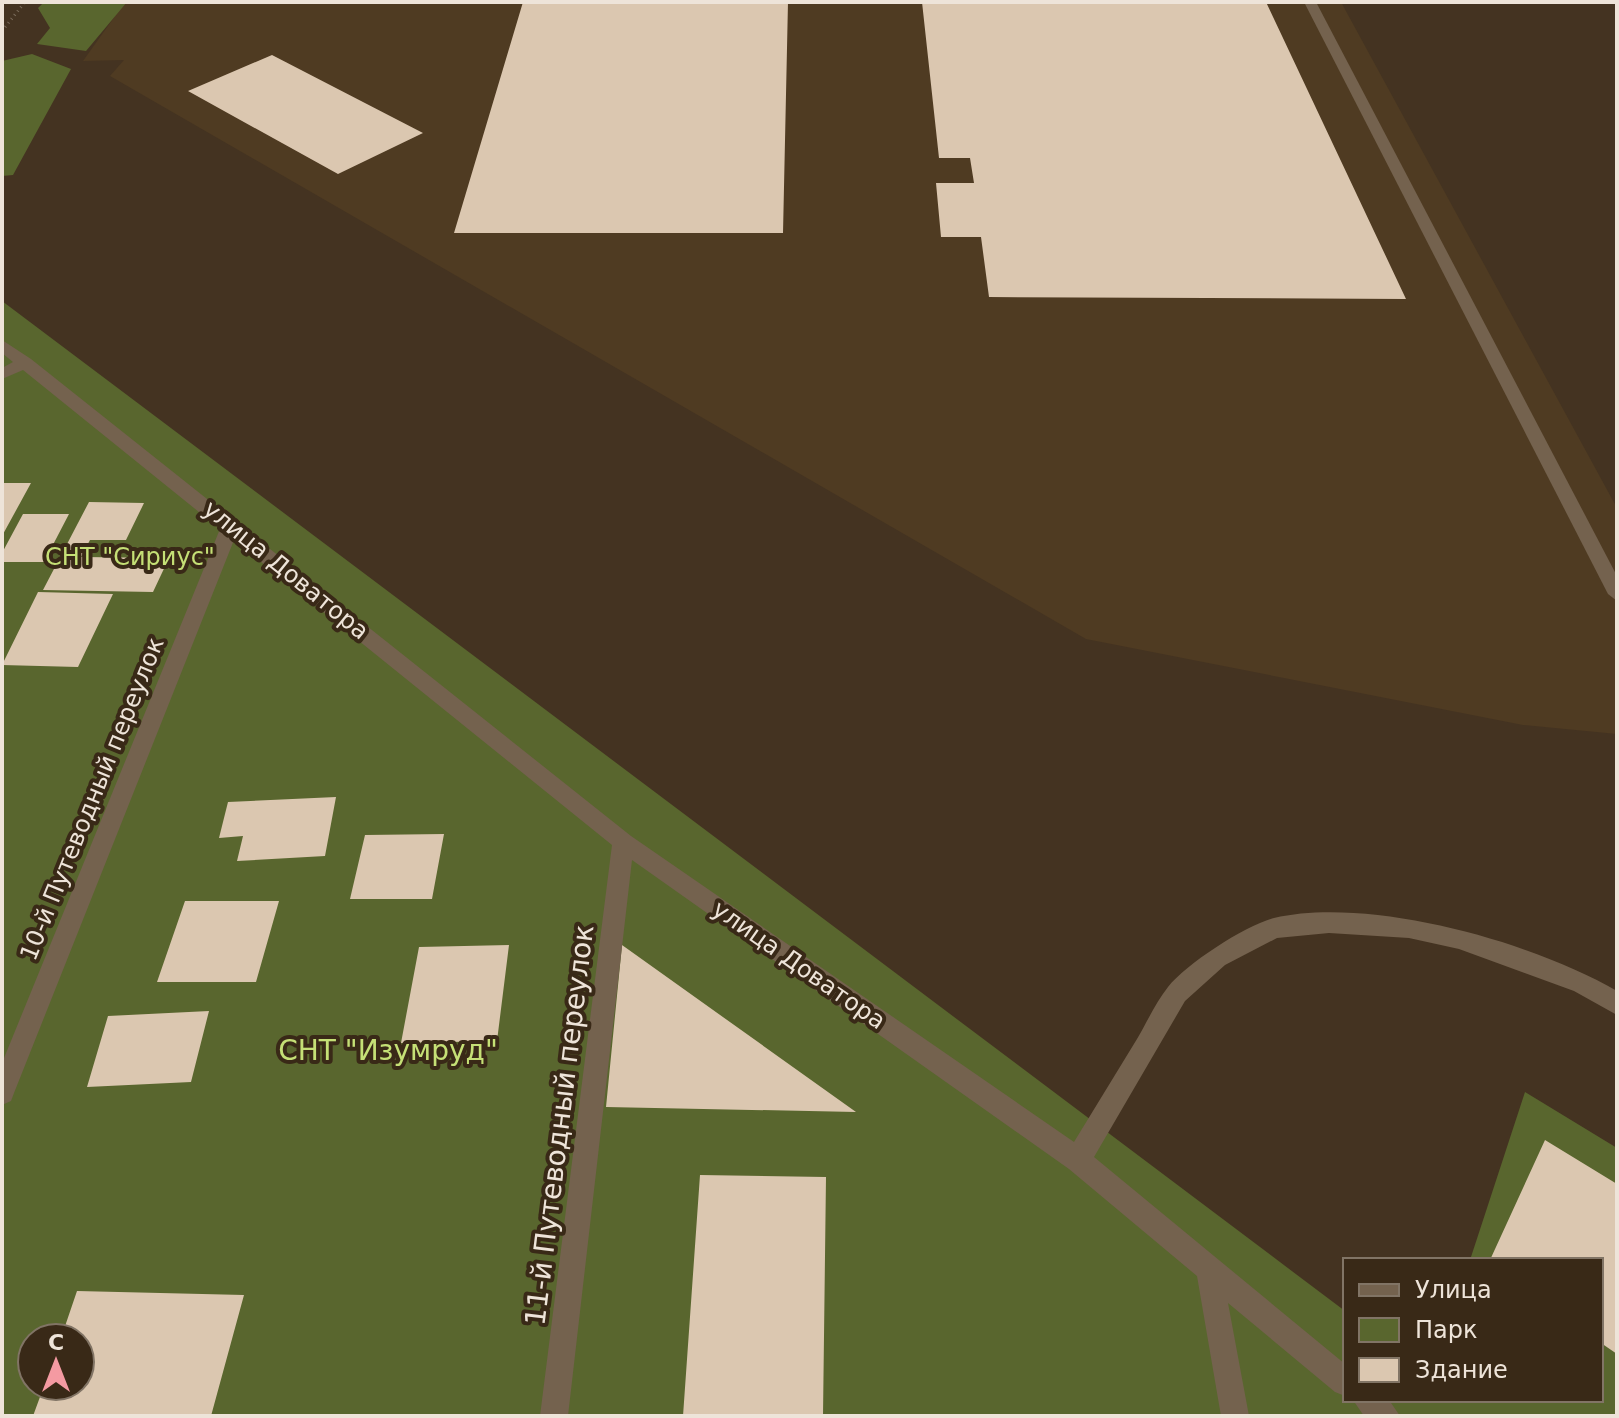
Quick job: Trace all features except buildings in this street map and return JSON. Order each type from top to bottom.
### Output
[{"type":"street","points":[[1310,2],[1617,594]]},
{"type":"street","name":"улица Доватора","points":[[2,345],[231,525],[623,842],[1078,1160],[1343,1380]]},
{"type":"street","points":[[2,374],[25,362]]},
{"type":"street","name":"10-й Путеводный переулок","points":[[2,1093],[231,525]]},
{"type":"street","name":"11-й Путеводный переулок","points":[[554,1416],[623,842]]},
{"type":"street","points":[[1078,1160],[1177,993],[1217,958],[1274,928],[1329,923],[1409,928],[1459,939],[1582,983],[1617,1004]]},
{"type":"street","points":[[1209,1270],[1235,1416]]},
{"type":"street","points":[[1369,1402],[1386,1416]]},
{"type":"path","points":[[2,31],[25,2]]},
{"type":"shaded area","points":[[125,2],[1341,2],[1617,508],[1617,734],[1523,725],[1086,639],[110,76],[124,60],[83,61]]},
{"type":"green space","points":[[44,2],[127,2],[86,51],[37,44],[50,28],[38,8]]},
{"type":"green space","points":[[32,54],[71,69],[13,175],[2,176],[2,61]]},
{"type":"green space","name":"СНТ \"Изумруд\"","points":[[2,301],[1343,1309],[1343,1402],[1603,1402],[1603,1258],[1471,1258],[1525,1092],[1617,1148],[1617,1416],[2,1416]]},
{"type":"park label","name":"СНТ \"Сириус\"","points":[[130,557]]}]
